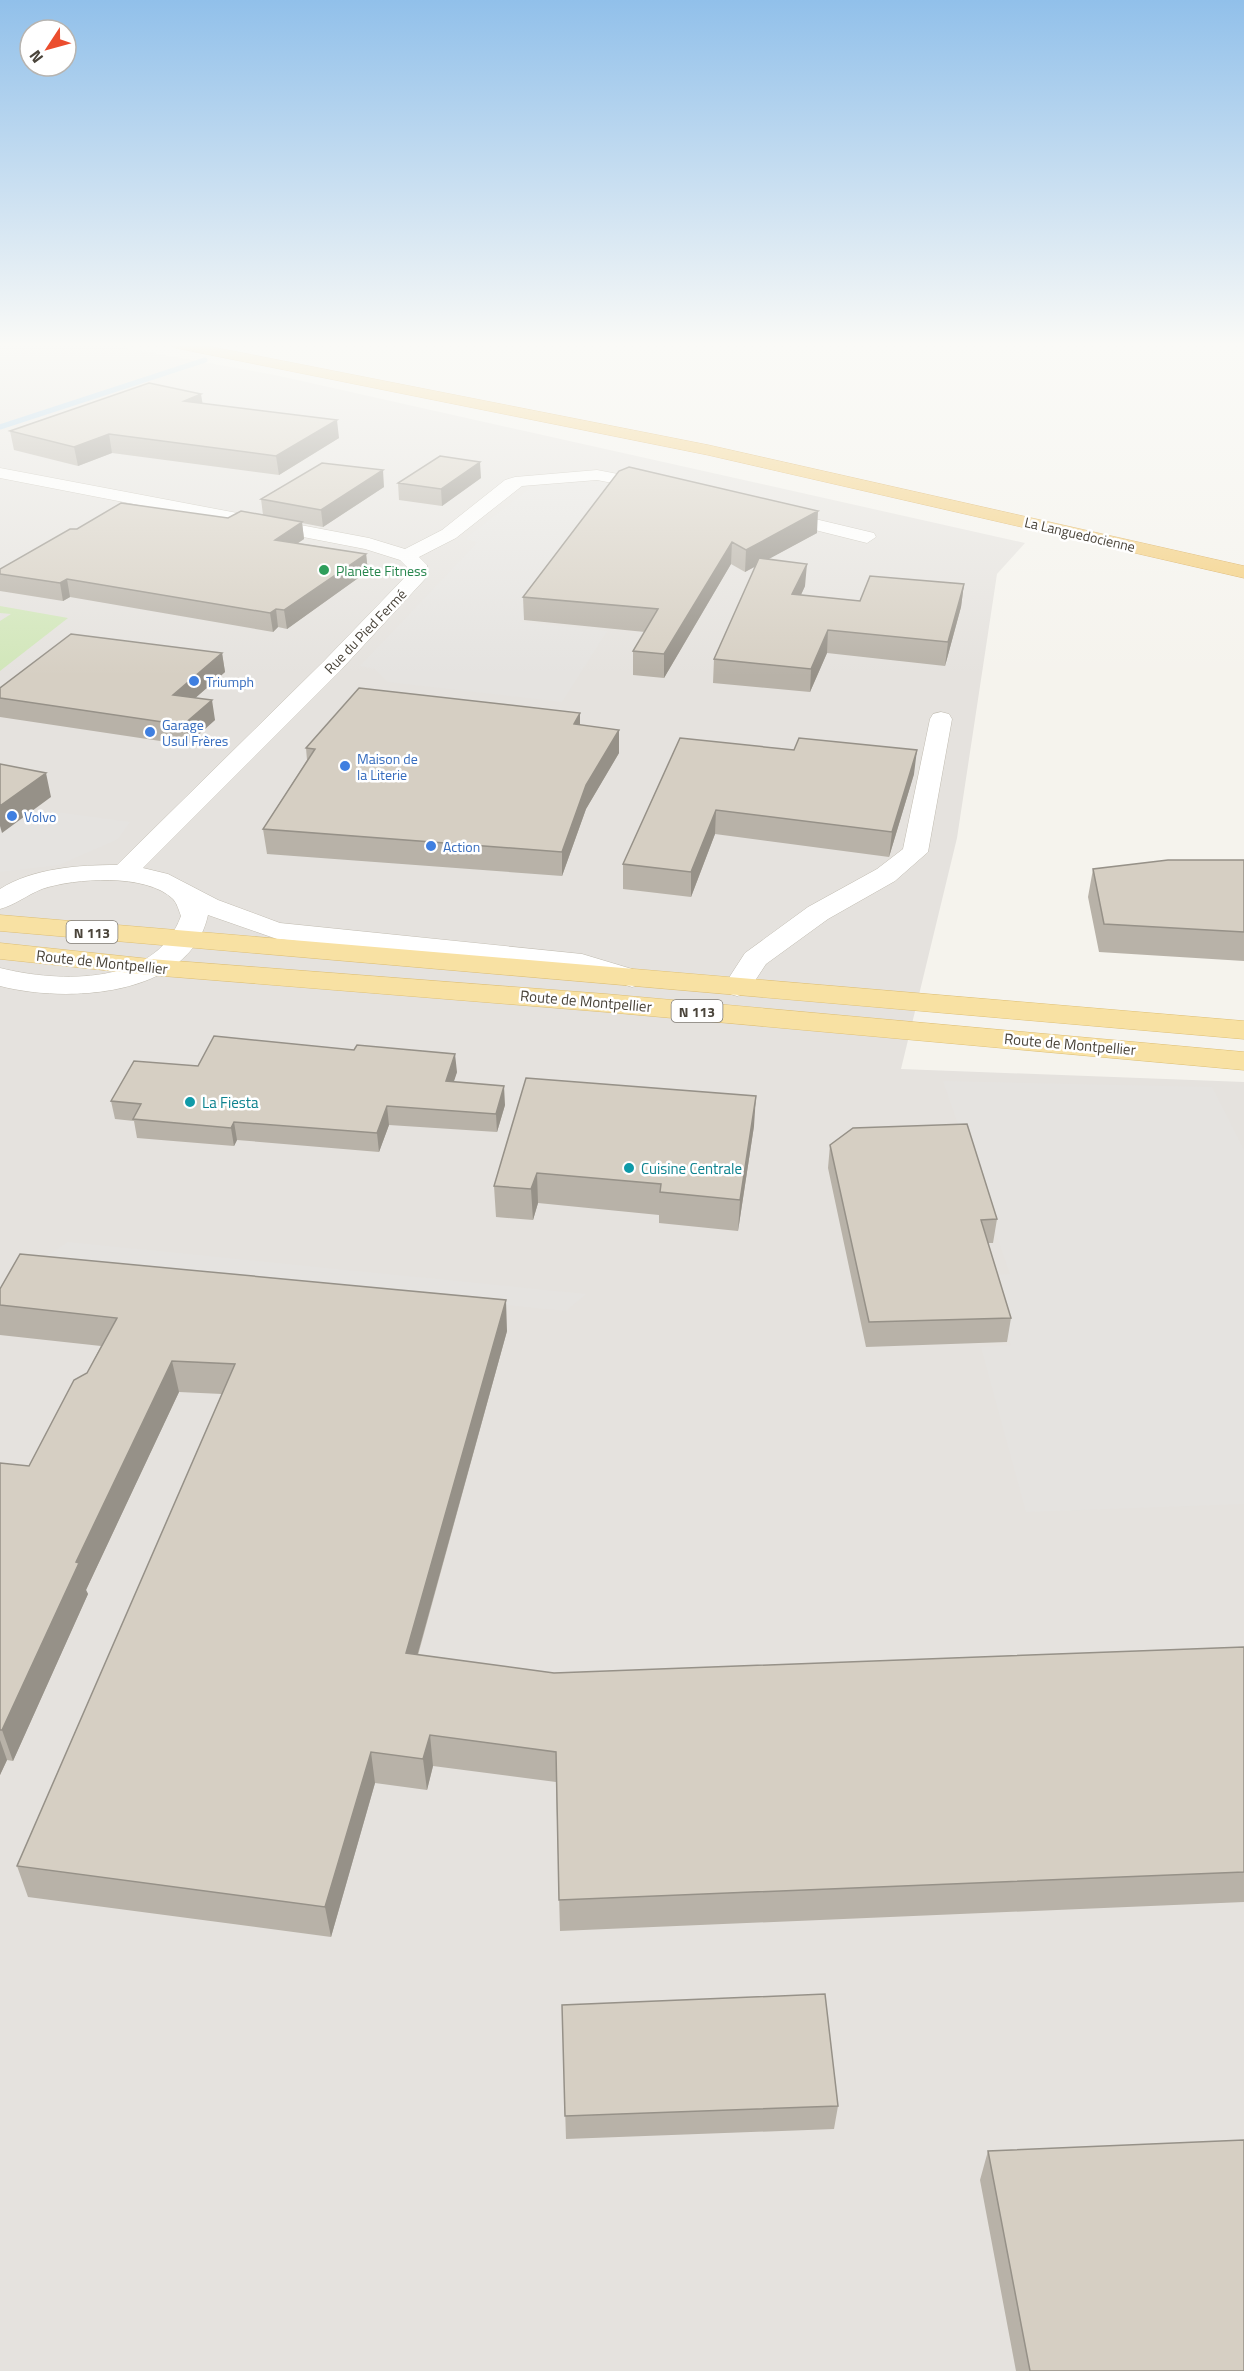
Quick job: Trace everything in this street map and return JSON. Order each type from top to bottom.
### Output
[{"type":"highway","name":"La Languedocienne","points":[[728,455],[1244,572]]},
{"type":"highway","name":"La Languedocienne","points":[[791,455],[1244,555]]},
{"type":"main road","name":"Route de Montpellier","points":[[0,923],[1244,1029]]},
{"type":"main road","name":"Route de Montpellier","points":[[0,951],[150,967],[595,1002],[1244,1060]]},
{"type":"street","points":[[0,473],[369,544],[407,556],[449,534],[511,484],[521,481],[597,475],[627,479],[684,493]]},
{"type":"street","points":[[753,509],[867,537]]},
{"type":"street","name":"Rue du Pied Fermé","points":[[124,873],[332,666],[418,576],[417,565],[407,556]]},
{"type":"street","points":[[737,987],[754,959],[818,913],[886,875],[915,852],[940,719]]},
{"type":"street","points":[[0,901],[12,890],[41,882],[82,873],[124,873],[160,880],[185,895],[231,916],[277,931],[582,962],[632,978]]},
{"type":"street","points":[[0,977],[38,986],[64,987],[100,983],[150,967],[172,954],[185,940],[195,916],[185,895]]},
{"type":"shaded area","points":[[0,455],[631,455],[1025,543],[997,574],[957,838],[901,1069],[1244,1082],[1244,2371],[0,2371]]},
{"type":"shaded area","points":[[577,480],[618,483],[521,622],[607,631],[562,702],[388,682],[375,669],[360,666],[478,542],[465,539],[534,485]]},
{"type":"shaded area","points":[[34,809],[130,822],[118,839],[59,865],[0,872],[0,833]]},
{"type":"shaded area","points":[[943,1081],[1212,1087],[1244,1150],[1244,1504],[1026,1512],[981,1347],[1011,1345],[991,1275],[1010,1274]]},
{"type":"shaded area","points":[[68,1242],[586,1294],[566,1311],[42,1259]]},
{"type":"green space","points":[[0,606],[68,618],[0,671],[0,621],[11,614],[0,613]]},
{"type":"building","points":[[440,456],[480,462],[441,489],[398,483]]},
{"type":"building","points":[[322,463],[383,470],[321,510],[261,499]]},
{"type":"building","points":[[629,467],[818,511],[746,550],[732,542],[664,654],[633,651],[658,609],[523,597],[619,471]]},
{"type":"building","points":[[121,503],[228,518],[241,511],[302,522],[275,540],[366,554],[284,610],[276,609],[270,613],[67,579],[60,583],[0,574],[0,569]]},
{"type":"building","points":[[759,558],[807,564],[792,594],[860,601],[870,576],[964,584],[948,642],[828,630],[811,669],[714,659]]},
{"type":"building","points":[[71,634],[222,653],[173,695],[212,700],[183,725],[0,698],[0,688]]},
{"type":"building","points":[[359,688],[580,713],[574,724],[619,730],[586,785],[562,852],[263,829],[315,749],[306,748]]},
{"type":"building","points":[[680,738],[794,750],[799,738],[917,750],[892,832],[716,810],[691,872],[623,864]]},
{"type":"building","points":[[0,764],[46,773],[0,806]]},
{"type":"building","points":[[1168,860],[1244,860],[1244,932],[1104,924],[1093,869]]},
{"type":"building","points":[[214,1036],[354,1050],[357,1045],[455,1054],[446,1081],[504,1086],[496,1114],[387,1106],[377,1133],[234,1122],[231,1128],[133,1119],[141,1104],[111,1101],[134,1061],[198,1066]]},
{"type":"building","name":"Cuisine Centrale","points":[[526,1078],[756,1096],[740,1200],[660,1192],[661,1184],[537,1173],[531,1189],[494,1186]]},
{"type":"building","points":[[967,1124],[997,1219],[981,1220],[1011,1318],[869,1322],[830,1145],[853,1128]]},
{"type":"building","points":[[20,1254],[506,1300],[406,1653],[554,1673],[1244,1647],[1244,1872],[559,1900],[556,1752],[430,1735],[423,1759],[371,1752],[325,1907],[17,1866],[235,1364],[172,1361],[76,1562],[79,1563],[2,1730],[0,1730],[0,1463],[29,1466],[74,1380],[87,1373],[117,1318],[0,1305],[0,1289]]},
{"type":"building","points":[[825,1994],[838,2106],[565,2116],[562,2005]]},
{"type":"building","points":[[1244,2140],[1244,2371],[1030,2371],[988,2151]]},
{"type":"place","name":"Planète Fitness","points":[[324,570]]},
{"type":"place","name":"Triumph","points":[[194,681]]},
{"type":"place","name":"Garage Usul Frères","points":[[150,732]]},
{"type":"place","name":"Maison de la Literie","points":[[345,766]]},
{"type":"place","name":"Volvo","points":[[12,816]]},
{"type":"place","name":"Action","points":[[431,846]]},
{"type":"place","name":"La Fiesta","points":[[190,1102]]},
{"type":"place","name":"Cuisine Centrale","points":[[629,1168]]}]
